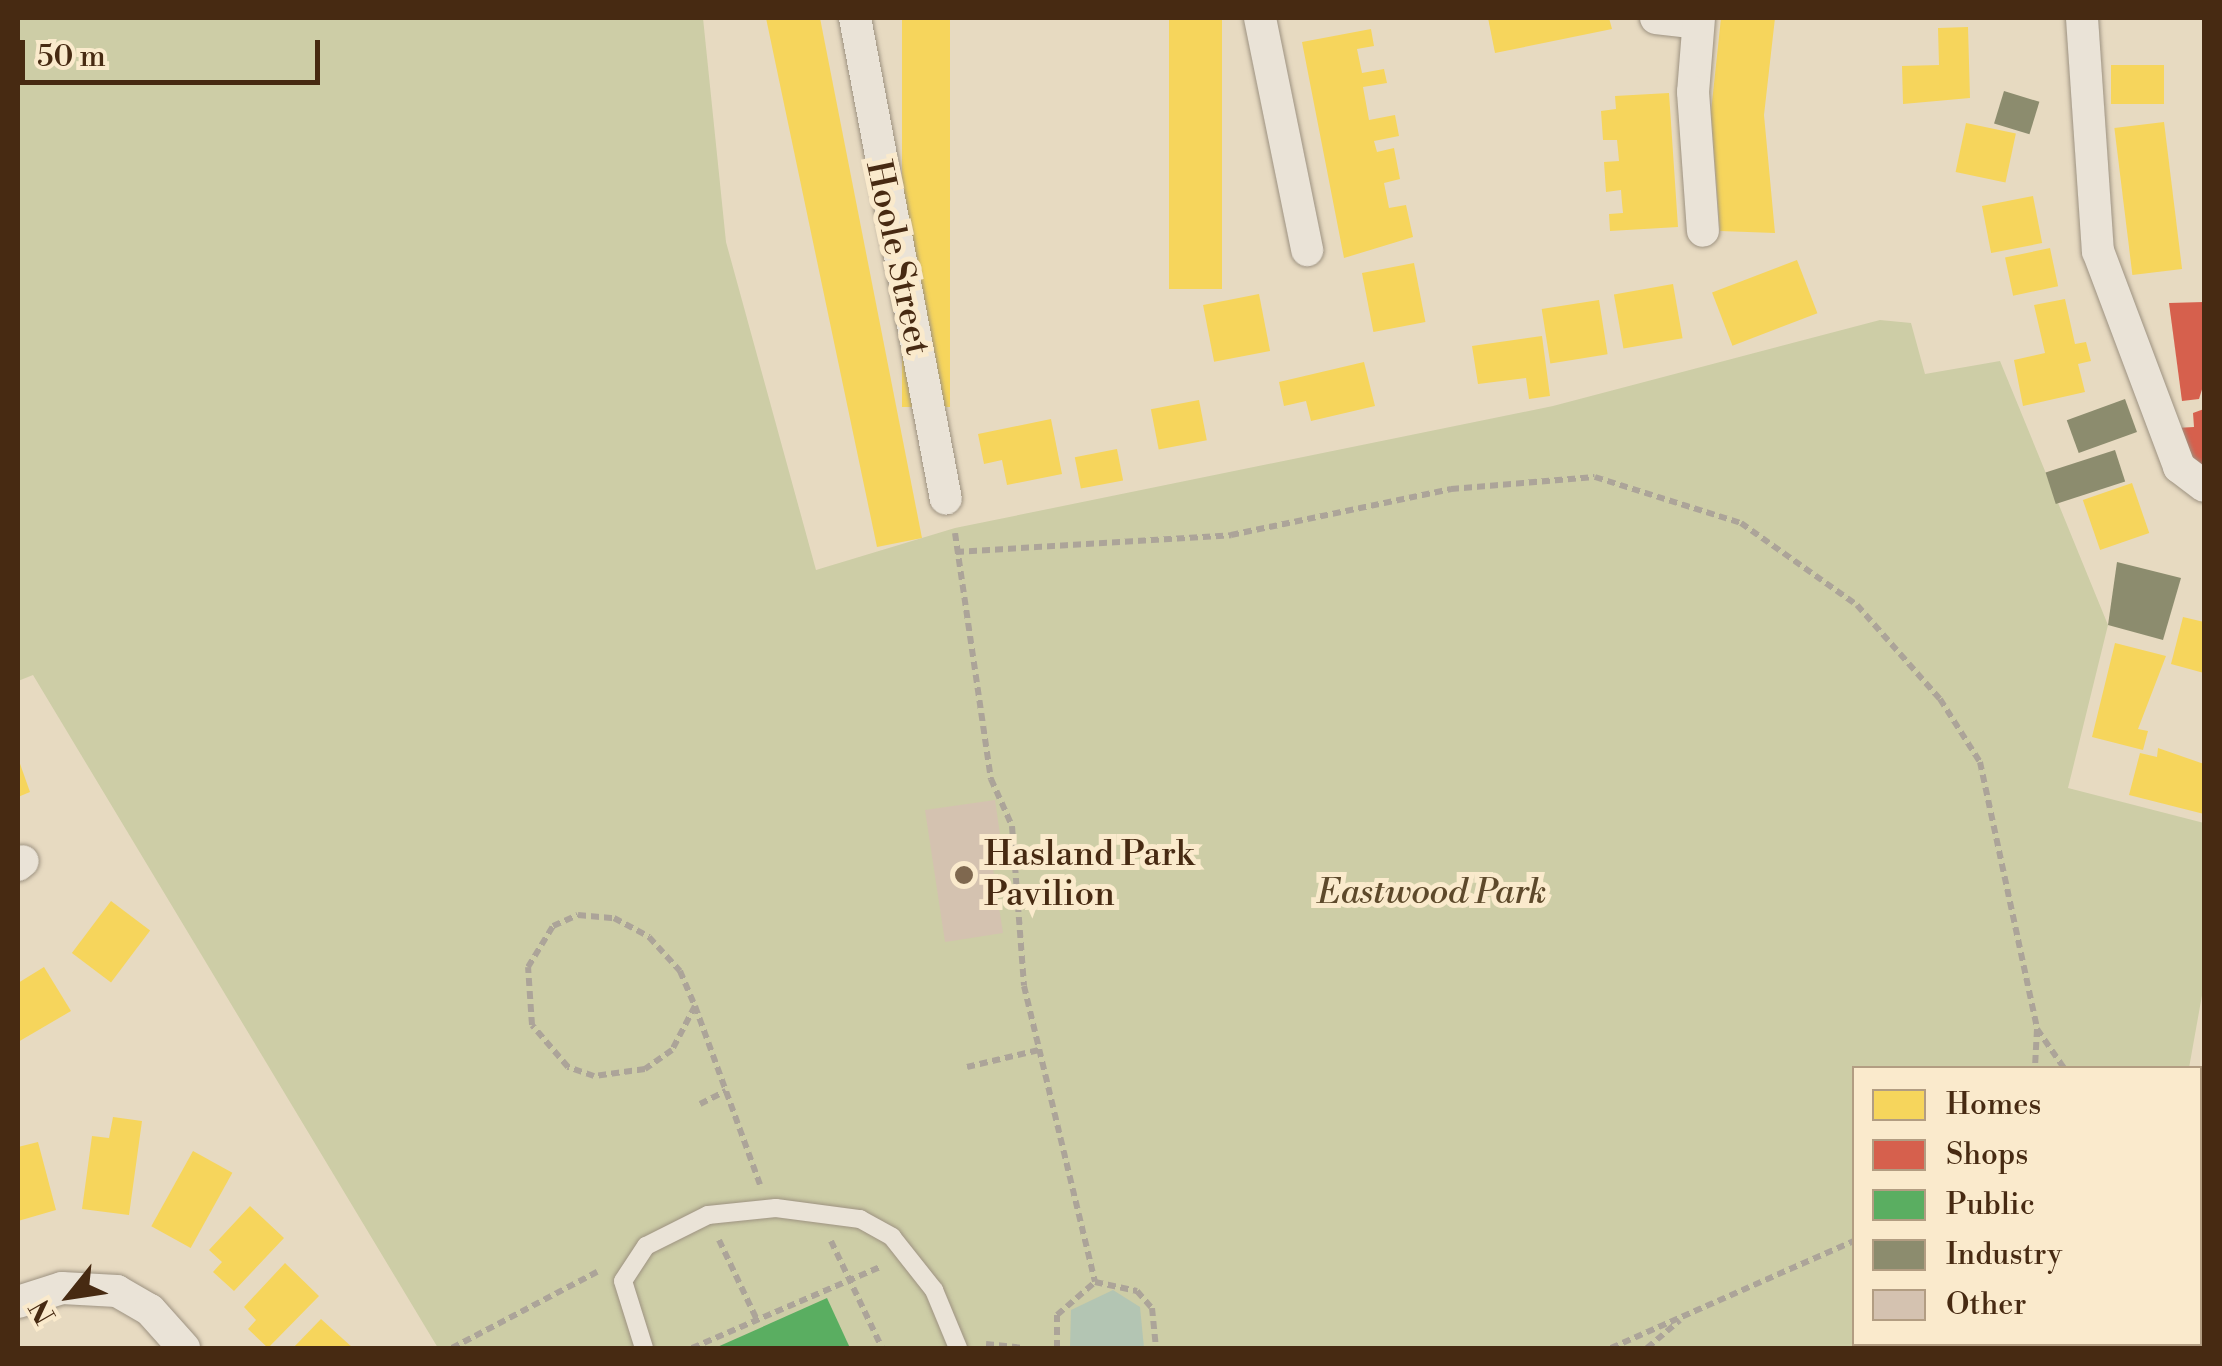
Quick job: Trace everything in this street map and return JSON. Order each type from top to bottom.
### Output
[{"type":"street","name":"Hoole Street","points":[[855,18],[946,498]]},
{"type":"street","points":[[1260,18],[1307,250]]},
{"type":"street","points":[[1656,18],[1699,20],[1692,92],[1703,231]]},
{"type":"street","points":[[2082,18],[2098,251],[2179,467],[2204,486]]},
{"type":"street","points":[[18,1302],[62,1288],[117,1292],[150,1310],[184,1348]]},
{"type":"lane","points":[[644,1348],[623,1281],[646,1246],[708,1216],[769,1208],[817,1210],[860,1220],[910,1253],[958,1348]]},
{"type":"path","points":[[956,552],[1231,535],[1451,489],[1595,477],[1741,523],[1857,605],[1940,700],[1980,762],[2037,1029],[2035,1066]]},
{"type":"path","points":[[946,498],[991,779],[1012,826],[1010,878],[1039,1050],[1094,1282]]},
{"type":"path","points":[[694,1006],[672,1050],[645,1069],[594,1076],[568,1068],[532,1025],[528,967],[553,926],[578,915],[614,918],[680,971],[694,1006],[726,1091],[769,1208]]},
{"type":"path","points":[[2037,1029],[2063,1066]]},
{"type":"path","points":[[966,1067],[1039,1050]]},
{"type":"path","points":[[700,1104],[726,1091]]},
{"type":"path","points":[[817,1210],[882,1348]]},
{"type":"path","points":[[708,1216],[757,1320]]},
{"type":"path","points":[[1611,1348],[1852,1242]]},
{"type":"path","points":[[452,1348],[646,1246]]},
{"type":"path","points":[[692,1348],[910,1253]]},
{"type":"path","points":[[1057,1348],[1057,1315],[1094,1282]]},
{"type":"path","points":[[1094,1282],[1137,1291],[1152,1308],[1156,1348]]},
{"type":"path","points":[[1648,1348],[1689,1312]]},
{"type":"path","points":[[971,1348],[1024,1348]]},
{"type":"green space","name":"Eastwood Park","points":[[18,18],[703,18],[726,242],[816,570],[955,528],[1553,406],[1880,320],[1911,323],[1925,374],[2000,361],[2108,625],[2068,788],[2204,823],[2204,984],[2189,1066],[1852,1066],[1852,1346],[2145,1348],[438,1348],[33,675],[18,681]]},
{"type":"shaded area","points":[[1113,1290],[1140,1307],[1144,1348],[1070,1348],[1071,1310]]},
{"type":"building: Homes","points":[[766,18],[820,18],[922,538],[877,547]]},
{"type":"building: Homes","points":[[902,18],[950,18],[950,407],[902,407]]},
{"type":"building: Homes","points":[[1169,18],[1222,18],[1222,289],[1169,289]]},
{"type":"building: Homes","points":[[1488,18],[1609,18],[1612,29],[1495,53]]},
{"type":"building: Homes","points":[[1721,18],[1775,18],[1764,115],[1775,233],[1720,231],[1711,112]]},
{"type":"building: Homes","points":[[1968,27],[1970,98],[1903,104],[1902,66],[1939,65],[1938,28]]},
{"type":"building: Homes","points":[[1371,29],[1374,46],[1357,49],[1362,73],[1384,69],[1387,83],[1363,87],[1369,120],[1395,115],[1399,136],[1374,141],[1377,152],[1394,148],[1400,179],[1384,183],[1389,208],[1406,205],[1413,237],[1344,258],[1302,42]]},
{"type":"building: Homes","points":[[2111,65],[2164,65],[2164,104],[2111,104]]},
{"type":"building: Homes","points":[[1669,93],[1678,227],[1610,231],[1609,214],[1623,213],[1621,190],[1606,192],[1604,162],[1619,161],[1617,140],[1603,140],[1601,111],[1616,109],[1615,96]]},
{"type":"building: Homes","points":[[2164,122],[2182,269],[2132,275],[2114,128]]},
{"type":"building: Homes","points":[[1966,123],[2016,134],[2005,183],[1956,172]]},
{"type":"building: Homes","points":[[2033,196],[2042,243],[1991,253],[1982,206]]},
{"type":"building: Homes","points":[[2050,248],[2058,286],[2013,296],[2005,258]]},
{"type":"building: Homes","points":[[1797,260],[1817,313],[1732,346],[1712,293]]},
{"type":"building: Homes","points":[[1414,263],[1425,322],[1373,332],[1362,273]]},
{"type":"building: Homes","points":[[1673,284],[1683,338],[1623,349],[1614,294]]},
{"type":"building: Homes","points":[[1259,294],[1270,351],[1214,362],[1203,305]]},
{"type":"building: Homes","points":[[2065,299],[2075,344],[2086,342],[2091,361],[2078,364],[2085,392],[2023,406],[2014,360],[2045,353],[2034,305]]},
{"type":"building: Homes","points":[[1599,300],[1608,354],[1550,363],[1542,309]]},
{"type":"building: Homes","points":[[1542,336],[1550,396],[1529,399],[1526,378],[1478,384],[1472,346]]},
{"type":"building: Homes","points":[[1364,362],[1375,406],[1311,421],[1306,401],[1284,406],[1279,382]]},
{"type":"building: Homes","points":[[1199,400],[1207,440],[1159,450],[1151,409]]},
{"type":"building: Homes","points":[[1051,419],[1062,474],[1007,485],[1002,460],[984,464],[978,434]]},
{"type":"building: Homes","points":[[1117,449],[1123,480],[1081,489],[1075,457]]},
{"type":"building: Homes","points":[[2132,483],[2149,533],[2100,550],[2083,500]]},
{"type":"building: Homes","points":[[2183,617],[2204,622],[2204,673],[2171,664]]},
{"type":"building: Homes","points":[[2115,643],[2166,656],[2138,729],[2148,731],[2143,750],[2092,737]]},
{"type":"building: Homes","points":[[2158,748],[2204,764],[2204,814],[2129,795],[2140,753],[2157,757]]},
{"type":"building: Homes","points":[[18,758],[30,792],[18,797]]},
{"type":"building: Homes","points":[[111,901],[150,930],[111,982],[72,953]]},
{"type":"building: Homes","points":[[44,967],[71,1011],[18,1042],[18,983]]},
{"type":"building: Homes","points":[[113,1117],[142,1121],[129,1215],[82,1209],[92,1136],[109,1138]]},
{"type":"building: Homes","points":[[38,1142],[56,1210],[18,1221],[18,1147]]},
{"type":"building: Homes","points":[[193,1151],[232,1173],[191,1248],[151,1226]]},
{"type":"building: Homes","points":[[250,1206],[284,1238],[234,1291],[213,1272],[222,1262],[209,1250]]},
{"type":"building: Homes","points":[[285,1263],[319,1296],[268,1348],[248,1329],[256,1320],[244,1307]]},
{"type":"building: Homes","points":[[321,1319],[353,1348],[293,1348]]},
{"type":"building: Shops","points":[[2204,302],[2204,383],[2199,399],[2182,401],[2169,303]]},
{"type":"building: Shops","points":[[2204,409],[2204,468],[2190,468],[2176,428],[2194,427],[2193,413]]},
{"type":"building: Public","points":[[827,1298],[850,1348],[715,1348]]},
{"type":"building: Industry","points":[[2004,91],[2039,102],[2029,134],[1994,124]]},
{"type":"building: Industry","points":[[2125,399],[2137,432],[2079,453],[2067,420]]},
{"type":"building: Industry","points":[[2115,450],[2125,481],[2056,504],[2046,473]]},
{"type":"building: Industry","points":[[2117,562],[2181,578],[2163,640],[2108,625]]},
{"type":"building: Other","name":"Hasland Park Pavilion","points":[[995,800],[1001,841],[989,843],[1003,933],[945,942],[925,810]]},
{"type":"place","name":"Hasland Park Pavilion","points":[[964,875]]}]
